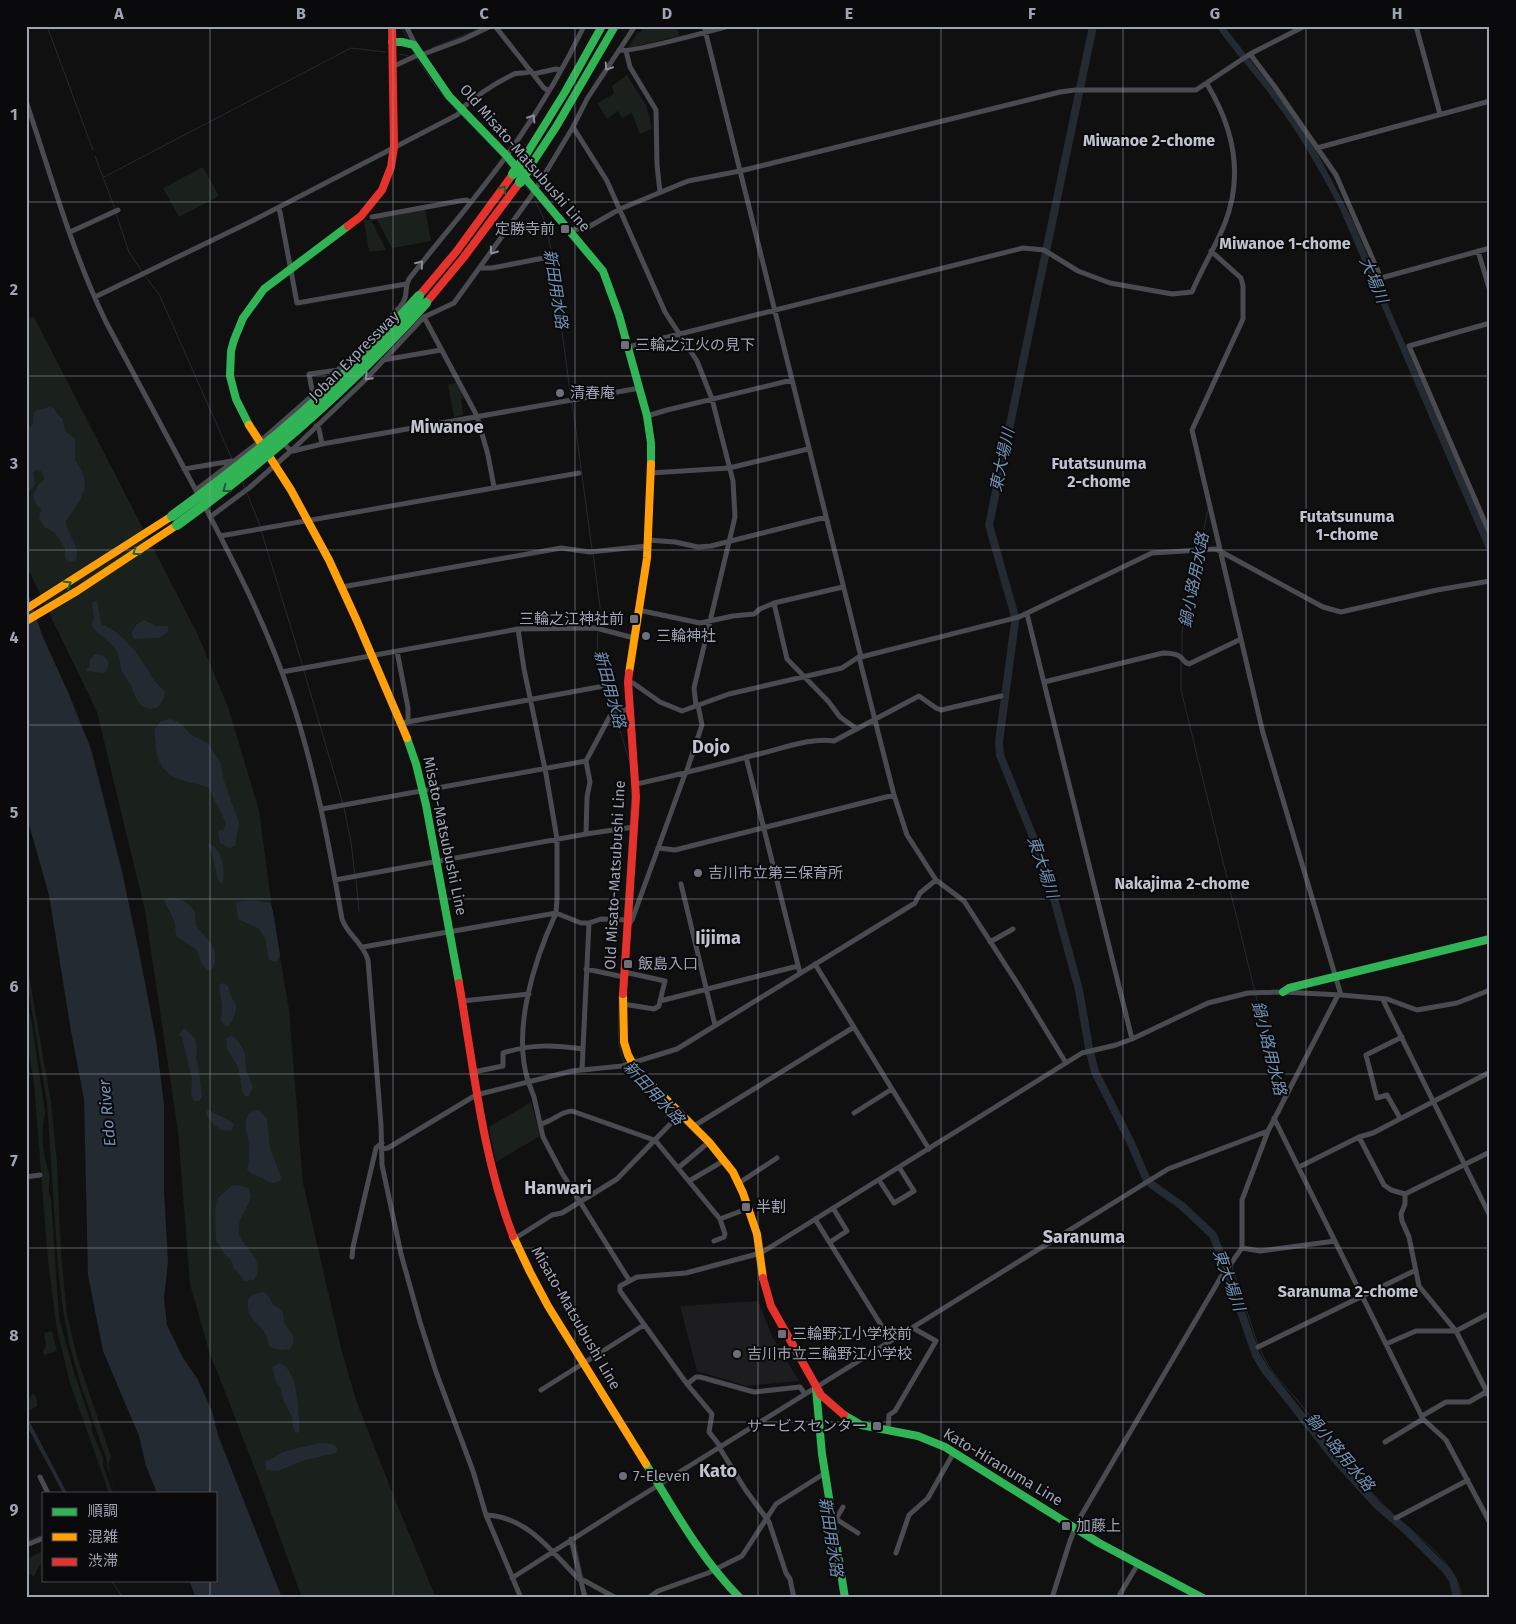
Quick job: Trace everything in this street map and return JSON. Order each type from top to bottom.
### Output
[{"type":"main road","name":"Misato-Matsubushi Line","points":[[392,26],[394,148],[387,178],[377,198],[368,209],[346,228],[264,289],[252,303],[237,327],[231,350],[230,374],[232,388],[242,412],[309,521],[405,722],[423,791],[462,1001],[476,1095],[490,1170],[514,1239],[533,1279],[696,1546],[713,1570],[740,1598]]},
{"type":"main road","name":"Joban Expressway","points":[[524,167],[587,54],[600,26]]},
{"type":"main road","name":"Joban Expressway","points":[[26,621],[177,525],[246,473],[333,400],[397,336],[456,252],[517,178],[573,98],[615,26]]},
{"type":"main road","points":[[573,98],[584,89],[621,26]]},
{"type":"main road","points":[[392,42],[410,43],[418,54]]},
{"type":"main road","name":"Old Misato-Matsubushi Line","points":[[418,54],[460,111],[569,231],[602,271],[612,295],[628,347],[647,416],[651,443],[648,543],[628,682],[628,709],[636,784],[631,827],[622,976],[624,1042],[628,1065],[651,1085],[678,1116],[694,1130],[739,1183],[771,1306],[816,1388]]},
{"type":"main road","name":"Joban Expressway","points":[[26,609],[122,550],[240,466],[326,392],[390,329],[423,300]]},
{"type":"main road","points":[[1283,992],[1289,988],[1335,976],[1490,939]]},
{"type":"main road","points":[[816,1388],[825,1473],[845,1598]]},
{"type":"main road","name":"Kato-Hiranuma Line","points":[[816,1388],[845,1416],[860,1425],[926,1439],[954,1452],[1074,1528],[1203,1598]]},
{"type":"street","points":[[406,26],[418,54]]},
{"type":"street","points":[[392,67],[418,54],[464,39],[491,26]]},
{"type":"street","points":[[495,26],[553,100]]},
{"type":"street","points":[[196,490],[260,442],[312,397],[403,303],[406,299],[406,284],[516,142],[548,93],[584,26]]},
{"type":"street","points":[[210,517],[290,451],[384,360],[423,318],[454,303],[534,193],[572,123],[635,26]]},
{"type":"street","points":[[619,50],[626,51],[705,29],[729,26]]},
{"type":"street","points":[[569,231],[585,229],[620,209],[688,181],[740,171],[1060,92],[1080,90],[1196,90],[1249,55],[1305,26]]},
{"type":"street","points":[[1416,26],[1440,114]]},
{"type":"street","points":[[705,29],[894,796],[906,835],[936,880],[964,901],[1066,1063]]},
{"type":"street","points":[[626,51],[630,66],[656,110],[657,165],[660,192]]},
{"type":"street","points":[[1249,55],[1275,87],[1336,176],[1381,278],[1490,248]]},
{"type":"street","points":[[95,297],[278,208],[394,148],[460,111],[513,74],[561,70]]},
{"type":"street","points":[[628,347],[1023,248],[1047,252],[1078,271],[1110,283],[1177,295],[1192,292],[1225,225],[1233,195],[1235,162],[1224,115],[1207,84]]},
{"type":"street","points":[[26,101],[70,232],[95,297],[254,603],[282,672],[304,741],[322,809],[344,925],[363,947],[368,960],[372,996],[382,1165],[401,1254],[436,1372],[473,1471],[486,1515],[521,1598]]},
{"type":"street","points":[[1317,148],[1490,101]]},
{"type":"street","points":[[363,947],[556,913],[577,922],[589,922],[600,919],[632,920],[702,725],[694,688],[735,517],[733,481],[712,399],[697,361],[665,312],[603,174],[572,123]]},
{"type":"street","points":[[372,217],[459,201],[467,200],[470,203]]},
{"type":"street","points":[[278,208],[297,303],[406,284]]},
{"type":"street","points":[[70,232],[118,210]]},
{"type":"street","points":[[1478,251],[1490,291]]},
{"type":"street","points":[[1052,1598],[1074,1528],[1225,1272],[1242,1248],[1242,1200],[1268,1131],[1339,995],[1263,733],[1192,430],[1242,320],[1243,286],[1241,278],[1211,252]]},
{"type":"street","points":[[481,268],[492,268],[551,257]]},
{"type":"street","points":[[403,303],[423,318],[477,416],[488,455],[494,487]]},
{"type":"street","points":[[1490,323],[1409,346],[1490,534]]},
{"type":"street","points":[[364,345],[384,360],[441,350]]},
{"type":"street","points":[[326,417],[312,397],[309,374],[339,370]]},
{"type":"street","points":[[647,416],[792,380]]},
{"type":"street","points":[[290,451],[640,388]]},
{"type":"street","points":[[316,426],[319,429],[322,444]]},
{"type":"street","points":[[273,431],[290,451]]},
{"type":"street","points":[[651,473],[729,468],[808,448]]},
{"type":"street","points":[[184,469],[233,461]]},
{"type":"street","points":[[233,461],[246,489]]},
{"type":"street","points":[[220,536],[579,473]]},
{"type":"street","points":[[342,587],[562,548],[592,551],[648,543],[675,542],[698,547],[711,546],[826,517]]},
{"type":"street","points":[[628,682],[633,682],[660,702],[682,711],[729,694],[842,668],[860,656],[1027,614],[1152,553],[1211,548],[1221,551],[1335,612],[1356,609],[1436,590],[1490,581]]},
{"type":"street","points":[[638,610],[700,623],[710,622],[733,616],[754,614],[774,603],[843,587]]},
{"type":"street","points":[[774,603],[787,659],[828,701],[840,717],[857,729]]},
{"type":"street","points":[[1027,614],[1132,1039]]},
{"type":"street","points":[[282,672],[518,629],[599,628],[634,638]]},
{"type":"street","points":[[518,629],[557,839],[556,913],[543,941],[529,994],[522,1047],[528,1081],[534,1097],[543,1137],[562,1173],[629,1280]]},
{"type":"street","points":[[1044,682],[1163,653],[1172,653],[1180,656],[1185,663],[1189,664],[1241,639]]},
{"type":"street","points":[[397,651],[408,708],[405,722],[604,686]]},
{"type":"street","points":[[636,784],[824,739],[834,741],[919,696],[942,710],[1001,696]]},
{"type":"street","points":[[586,834],[587,798],[590,782],[586,761],[615,713],[628,709]]},
{"type":"street","points":[[746,757],[800,973]]},
{"type":"street","points":[[322,809],[586,761]]},
{"type":"street","points":[[658,848],[675,850],[894,796]]},
{"type":"street","points":[[335,880],[631,827]]},
{"type":"street","points":[[352,1257],[352,1247],[376,1148],[382,1146],[388,1148],[476,1095],[528,1081],[582,1070],[628,1065],[677,1049],[915,903],[920,893],[936,880]]},
{"type":"street","points":[[681,884],[715,1025]]},
{"type":"street","points":[[582,1070],[589,922]]},
{"type":"street","points":[[990,942],[1013,929]]},
{"type":"street","points":[[815,964],[929,1148]]},
{"type":"street","points":[[660,1000],[798,966]]},
{"type":"street","points":[[586,969],[622,976],[665,981],[659,1006],[654,1008],[623,1004]]},
{"type":"street","points":[[794,1598],[790,1579],[786,1573],[767,1519],[745,1489],[709,1432],[712,1414],[687,1384],[644,1325],[620,1291],[620,1286],[629,1280],[637,1278],[686,1273],[758,1254],[1066,1063],[1086,1052],[1132,1039],[1208,1003],[1248,993],[1283,992],[1387,999],[1417,1010],[1457,1003],[1490,990]]},
{"type":"street","points":[[462,1001],[529,994]]},
{"type":"street","points":[[1383,1000],[1490,1216]]},
{"type":"street","points":[[694,1130],[854,1027]]},
{"type":"street","points":[[1400,1118],[1387,1095],[1377,1098],[1366,1055],[1402,1037]]},
{"type":"street","points":[[473,1072],[504,1066],[503,1053],[522,1047],[558,1045],[583,1049]]},
{"type":"street","points":[[1299,1167],[1359,1137],[1373,1133],[1433,1100],[1490,1072]]},
{"type":"street","points":[[854,1113],[892,1089]]},
{"type":"street","points":[[540,1124],[546,1123],[567,1110],[572,1110],[654,1140],[720,1220],[725,1234],[724,1237],[714,1241]]},
{"type":"street","points":[[514,1239],[552,1215],[562,1213],[581,1202],[617,1179],[678,1116]]},
{"type":"street","points":[[1274,1118],[1423,1418],[1446,1440],[1490,1523]]},
{"type":"street","points":[[512,1578],[658,1484],[1151,1180],[1175,1166],[1268,1131]]},
{"type":"street","points":[[1359,1137],[1384,1185],[1391,1190],[1405,1194],[1490,1152]]},
{"type":"street","points":[[678,1168],[707,1144]]},
{"type":"street","points":[[739,1183],[777,1158]]},
{"type":"street","points":[[689,1181],[722,1162]]},
{"type":"street","points":[[879,1180],[894,1203],[914,1191],[899,1167]]},
{"type":"street","points":[[26,1177],[40,1175]]},
{"type":"street","points":[[1405,1194],[1406,1204],[1401,1214],[1402,1221],[1409,1237],[1419,1286],[1456,1331],[1490,1398]]},
{"type":"street","points":[[830,1242],[847,1231],[833,1208]]},
{"type":"street","points":[[720,1220],[746,1209]]},
{"type":"street","points":[[816,1219],[892,1341]]},
{"type":"street","points":[[1242,1248],[1260,1251],[1335,1241]]},
{"type":"street","points":[[1258,1347],[1416,1270]]},
{"type":"street","points":[[1386,1344],[1416,1331],[1456,1331],[1490,1313]]},
{"type":"street","points":[[541,1390],[644,1325]]},
{"type":"street","points":[[888,1431],[889,1415],[895,1411],[936,1341],[913,1328]]},
{"type":"street","points":[[687,1384],[696,1377],[700,1377],[754,1392],[800,1387],[805,1394]]},
{"type":"street","points":[[1385,1442],[1446,1402],[1468,1402],[1486,1392]]},
{"type":"street","points":[[896,1553],[909,1514],[928,1498],[954,1452]]},
{"type":"street","points":[[648,1598],[658,1591],[692,1579],[742,1556],[776,1504],[825,1473]]},
{"type":"street","points":[[40,1477],[48,1492]]},
{"type":"street","points":[[1396,1518],[1468,1480]]},
{"type":"street","points":[[843,1507],[834,1520],[858,1532]]},
{"type":"street","points":[[486,1515],[501,1517],[530,1530],[580,1580],[616,1598]]},
{"type":"street","points":[[26,1545],[42,1539]]},
{"type":"street","points":[[571,1540],[585,1598]]},
{"type":"street","points":[[1120,1594],[1138,1564]]},
{"type":"shaded area","points":[[645,26],[677,26],[679,36],[628,48],[638,32],[640,33]]},
{"type":"shaded area","points":[[627,75],[646,105],[652,129],[640,134],[632,113],[622,118],[618,111],[607,119],[597,103],[614,94],[612,86]]},
{"type":"shaded area","points":[[203,167],[219,196],[179,217],[163,188]]},
{"type":"shaded area","points":[[425,209],[431,241],[392,248],[376,218]]},
{"type":"shaded area","points":[[364,220],[371,220],[386,250],[369,252]]},
{"type":"shaded area","points":[[34,317],[198,635],[228,707],[259,810],[273,916],[289,1010],[303,1183],[341,1348],[356,1400],[436,1598],[302,1598],[209,1351],[190,1284],[178,1131],[145,911],[97,712],[26,565],[26,318]]},
{"type":"shaded area","points":[[457,382],[464,398],[461,399],[463,415],[454,417],[448,385]]},
{"type":"shaded area","points":[[26,957],[51,1102],[67,1315],[77,1357],[111,1457],[108,1465],[115,1489],[80,1382],[63,1310],[58,1267],[47,1103],[26,976]]},
{"type":"shaded area","points":[[26,1000],[32,1024],[45,1112],[43,1139],[51,1198],[59,1318],[73,1369],[92,1426],[91,1429],[103,1458],[103,1466],[113,1492],[109,1492],[70,1383],[57,1330],[48,1261],[34,1083],[26,1037]]},
{"type":"shaded area","points":[[531,1102],[540,1136],[496,1162],[489,1127]]},
{"type":"shaded area","name":"吉川市立三輪野江小学校","points":[[758,1301],[772,1336],[799,1381],[746,1386],[697,1371],[680,1306]]},
{"type":"shaded area","points":[[52,1331],[57,1351],[44,1355],[43,1351],[46,1346],[44,1333]]},
{"type":"shaded area","points":[[34,1393],[37,1406],[30,1410],[26,1405],[26,1401]]},
{"type":"shaded area","points":[[42,1552],[42,1561],[34,1576],[26,1573],[26,1559]]},
{"type":"water","name":"大場川","points":[[1216,26],[1224,26],[1294,116],[1319,156],[1353,221],[1490,539],[1490,558],[1340,209],[1292,125]]},
{"type":"water","points":[[49,407],[54,408],[63,419],[65,431],[74,438],[75,459],[84,476],[85,488],[80,500],[66,521],[76,546],[77,557],[75,562],[68,562],[65,558],[65,548],[55,533],[44,527],[39,518],[41,509],[36,505],[33,496],[38,485],[45,479],[41,471],[36,470],[33,473],[35,484],[30,491],[26,491],[26,430],[33,424],[34,413],[37,410]]},
{"type":"water","name":"Edo River","points":[[26,587],[42,635],[91,749],[121,867],[156,1040],[164,1105],[164,1190],[168,1262],[164,1298],[167,1325],[183,1358],[198,1380],[212,1411],[218,1435],[282,1598],[196,1598],[190,1582],[218,1582],[218,1492],[157,1492],[146,1466],[139,1436],[103,1351],[88,1275],[84,1099],[49,895],[26,814]]},
{"type":"water","points":[[97,600],[101,624],[116,632],[128,643],[153,679],[165,692],[157,708],[151,709],[140,704],[122,672],[116,650],[92,626],[94,618],[92,603]]},
{"type":"water","points":[[144,620],[156,626],[168,626],[168,631],[160,638],[134,639],[131,633],[137,624]]},
{"type":"water","points":[[95,654],[103,655],[109,662],[107,671],[103,673],[87,671],[90,659]]},
{"type":"water","points":[[171,719],[182,724],[190,734],[209,744],[221,764],[224,781],[239,823],[235,846],[230,848],[220,843],[219,830],[223,830],[226,823],[208,787],[172,776],[162,766],[157,755],[154,730],[161,721]]},
{"type":"water","points":[[209,843],[214,846],[222,860],[223,883],[218,881]]},
{"type":"water","points":[[169,898],[184,901],[193,909],[197,926],[210,942],[214,952],[215,958],[212,970],[207,970],[201,963],[197,950],[176,936],[175,924],[165,903],[165,900]]},
{"type":"water","points":[[251,900],[270,903],[280,955],[276,962],[269,960],[265,938],[259,929],[238,919],[236,902]]},
{"type":"water","points":[[223,983],[228,987],[236,1006],[235,1016],[228,1027],[221,1020],[222,1006],[219,985]]},
{"type":"water","points":[[184,1028],[195,1038],[202,1097],[199,1101],[194,1101],[191,1094],[192,1080],[182,1037],[179,1035]]},
{"type":"water","points":[[230,1036],[238,1041],[245,1053],[246,1070],[253,1087],[249,1096],[245,1096],[243,1093],[238,1067],[227,1049],[226,1039]]},
{"type":"water","points":[[207,1110],[234,1124],[232,1130],[227,1131],[217,1127],[206,1115]]},
{"type":"water","points":[[258,1110],[267,1119],[270,1148],[281,1177],[280,1181],[276,1183],[250,1173],[247,1169],[249,1150],[246,1121],[250,1113]]},
{"type":"water","points":[[237,1185],[249,1188],[251,1196],[239,1223],[239,1233],[258,1266],[254,1280],[244,1281],[216,1240],[215,1209],[217,1199],[231,1186]]},
{"type":"water","points":[[264,1292],[274,1305],[283,1312],[286,1325],[294,1339],[290,1349],[281,1350],[269,1347],[266,1335],[249,1312],[248,1301],[250,1297],[256,1293]]},
{"type":"water","points":[[279,1363],[286,1367],[294,1382],[299,1413],[300,1430],[298,1433],[293,1428],[292,1417],[283,1399],[280,1386],[276,1382],[272,1367]]},
{"type":"water","points":[[26,1415],[66,1492],[62,1492],[26,1424]]},
{"type":"water","points":[[319,1443],[332,1444],[338,1449],[336,1453],[302,1461],[278,1471],[266,1470],[265,1462],[286,1451]]},
{"type":"waterway","points":[[47,26],[93,150]]},
{"type":"waterway","name":"新田用水路","points":[[401,26],[407,38]]},
{"type":"waterway","name":"東大場川","points":[[1093,26],[989,525],[1015,622],[999,742],[1000,755],[1046,869],[1079,990],[1095,1072],[1131,1143],[1146,1178],[1151,1184],[1182,1206],[1213,1235],[1256,1355],[1265,1370],[1337,1461],[1377,1505],[1408,1532],[1446,1570],[1453,1580],[1457,1598]]},
{"type":"waterway","points":[[432,48],[477,30]]},
{"type":"waterway","points":[[104,177],[351,48],[385,52]]},
{"type":"waterway","name":"新田用水路","points":[[412,49],[414,53]]},
{"type":"waterway","points":[[399,54],[409,56]]},
{"type":"waterway","name":"新田用水路","points":[[416,57],[436,87],[457,111]]},
{"type":"waterway","name":"新田用水路","points":[[460,114],[503,158]]},
{"type":"waterway","points":[[95,156],[115,209]]},
{"type":"waterway","name":"新田用水路","points":[[505,161],[511,167]]},
{"type":"waterway","name":"新田用水路","points":[[524,184],[531,193]]},
{"type":"waterway","name":"新田用水路","points":[[533,196],[544,219],[552,254]]},
{"type":"waterway","points":[[116,213],[129,252],[143,273]]},
{"type":"waterway","name":"新田用水路","points":[[552,258],[571,398]]},
{"type":"waterway","points":[[145,276],[159,294],[232,459]]},
{"type":"waterway","name":"新田用水路","points":[[572,401],[592,549]]},
{"type":"waterway","points":[[242,481],[245,489]]},
{"type":"waterway","points":[[247,493],[260,526]]},
{"type":"waterway","name":"鍋小路用水路","points":[[1200,548],[1208,510]]},
{"type":"waterway","points":[[261,530],[303,667]]},
{"type":"waterway","name":"鍋小路用水路","points":[[1182,656],[1185,610],[1199,552]]},
{"type":"waterway","name":"新田用水路","points":[[593,553],[600,607],[599,628]]},
{"type":"waterway","name":"新田用水路","points":[[598,632],[597,642],[600,662],[614,710]]},
{"type":"waterway","name":"鍋小路用水路","points":[[1181,660],[1181,690],[1255,992]]},
{"type":"waterway","points":[[304,671],[343,804]]},
{"type":"waterway","name":"新田用水路","points":[[615,714],[630,763]]},
{"type":"waterway","name":"新田用水路","points":[[630,825],[632,790]]},
{"type":"waterway","points":[[344,808],[355,876]]},
{"type":"waterway","name":"新田用水路","points":[[624,918],[630,829]]},
{"type":"waterway","points":[[356,880],[359,911]]},
{"type":"waterway","name":"鍋小路用水路","points":[[1256,996],[1282,1101]]},
{"type":"waterway","name":"新田用水路","points":[[619,997],[619,1040],[625,1064]]},
{"type":"waterway","name":"新田用水路","points":[[627,1067],[676,1115]]},
{"type":"waterway","name":"鍋小路用水路","points":[[1279,1115],[1283,1107]]},
{"type":"waterway","name":"新田用水路","points":[[679,1118],[699,1138]]},
{"type":"waterway","name":"鍋小路用水路","points":[[1234,1264],[1232,1267],[1258,1345]]},
{"type":"waterway","name":"鍋小路用水路","points":[[1260,1349],[1276,1376],[1356,1475],[1395,1516]]},
{"type":"waterway","name":"鍋小路用水路","points":[[1398,1518],[1438,1554],[1454,1574],[1462,1598]]},
{"type":"waterway","points":[[26,1541],[42,1536]]},
{"type":"waterway","points":[[575,1541],[583,1578]]},
{"type":"waterway","name":"新田用水路","points":[[837,1571],[841,1598]]},
{"type":"waterway","points":[[112,1582],[123,1598]]},
{"type":"waterway","points":[[585,1589],[588,1598]]},
{"type":"traffic: fast","points":[[521,163],[565,92],[602,26]]},
{"type":"traffic: fast","points":[[527,171],[556,127],[615,26]]},
{"type":"traffic: fast","points":[[392,42],[414,45],[449,96],[506,155],[603,271],[619,315],[647,416],[651,443],[651,464]]},
{"type":"traffic: fast","points":[[513,174],[521,163]]},
{"type":"traffic: fast","points":[[520,182],[527,171]]},
{"type":"traffic: fast","points":[[249,425],[236,399],[230,376],[231,351],[243,318],[264,289],[348,226]]},
{"type":"traffic: fast","points":[[172,516],[236,468],[298,417],[358,360],[419,296]]},
{"type":"traffic: fast","points":[[177,525],[244,474],[308,420],[398,334],[426,303]]},
{"type":"traffic: fast","points":[[407,738],[416,764],[426,805],[459,983]]},
{"type":"traffic: fast","points":[[1283,992],[1289,988],[1490,939]]},
{"type":"traffic: fast","points":[[816,1389],[822,1454],[845,1598]]},
{"type":"traffic: fast","points":[[844,1415],[861,1425],[918,1436],[945,1447],[1099,1543],[1203,1598]]},
{"type":"traffic: fast","points":[[646,1464],[701,1551],[740,1598]]},
{"type":"traffic: slow","points":[[249,425],[291,490],[329,560],[407,738]]},
{"type":"traffic: slow","points":[[629,673],[647,558],[651,464]]},
{"type":"traffic: slow","points":[[26,609],[172,516]]},
{"type":"traffic: slow","points":[[26,621],[77,591],[177,525]]},
{"type":"traffic: slow","points":[[623,994],[624,1042],[628,1055],[635,1068],[709,1142],[733,1172],[743,1193],[757,1234],[763,1278]]},
{"type":"traffic: slow","points":[[513,1236],[548,1306],[646,1464]]},
{"type":"traffic: jam","points":[[348,226],[361,216],[382,190],[391,167],[394,147],[392,26]]},
{"type":"traffic: jam","points":[[419,296],[456,252],[513,174]]},
{"type":"traffic: jam","points":[[426,303],[464,257],[520,182]]},
{"type":"traffic: jam","points":[[623,994],[636,797],[628,682],[629,673]]},
{"type":"traffic: jam","points":[[459,983],[486,1143],[502,1205],[513,1236]]},
{"type":"traffic: jam","points":[[763,1278],[771,1306],[821,1395],[844,1415]]},
{"type":"place","name":"定勝寺前","points":[[565,229]]},
{"type":"place","name":"三輪之江火の見下","points":[[625,345]]},
{"type":"place","name":"清春庵","points":[[560,393]]},
{"type":"place","name":"三輪之江神社前","points":[[634,619]]},
{"type":"place","name":"三輪神社","points":[[646,636]]},
{"type":"place","name":"吉川市立第三保育所","points":[[698,873]]},
{"type":"place","name":"飯島入口","points":[[628,964]]},
{"type":"place","name":"半割","points":[[746,1207]]},
{"type":"place","name":"三輪野江小学校前","points":[[782,1334]]},
{"type":"place","name":"吉川市立三輪野江小学校","points":[[737,1354]]},
{"type":"place","name":"サービスセンター","points":[[877,1426]]},
{"type":"place","name":"7-Eleven","points":[[623,1476]]},
{"type":"place","name":"加藤上","points":[[1066,1526]]},
{"type":"district","name":"Miwanoe 2-chome","points":[[1149,140]]},
{"type":"district","name":"Miwanoe 1-chome","points":[[1285,243]]},
{"type":"district","name":"Miwanoe","points":[[447,427]]},
{"type":"district","name":"Futatsunuma 2-chome","points":[[1099,472]]},
{"type":"district","name":"Futatsunuma 1-chome","points":[[1347,525]]},
{"type":"district","name":"Dojo","points":[[711,747]]},
{"type":"district","name":"Nakajima 2-chome","points":[[1182,883]]},
{"type":"district","name":"Iijima","points":[[718,938]]},
{"type":"district","name":"Hanwari","points":[[558,1188]]},
{"type":"district","name":"Saranuma","points":[[1084,1237]]},
{"type":"district","name":"Saranuma 2-chome","points":[[1348,1291]]},
{"type":"district","name":"Kato","points":[[718,1471]]}]
